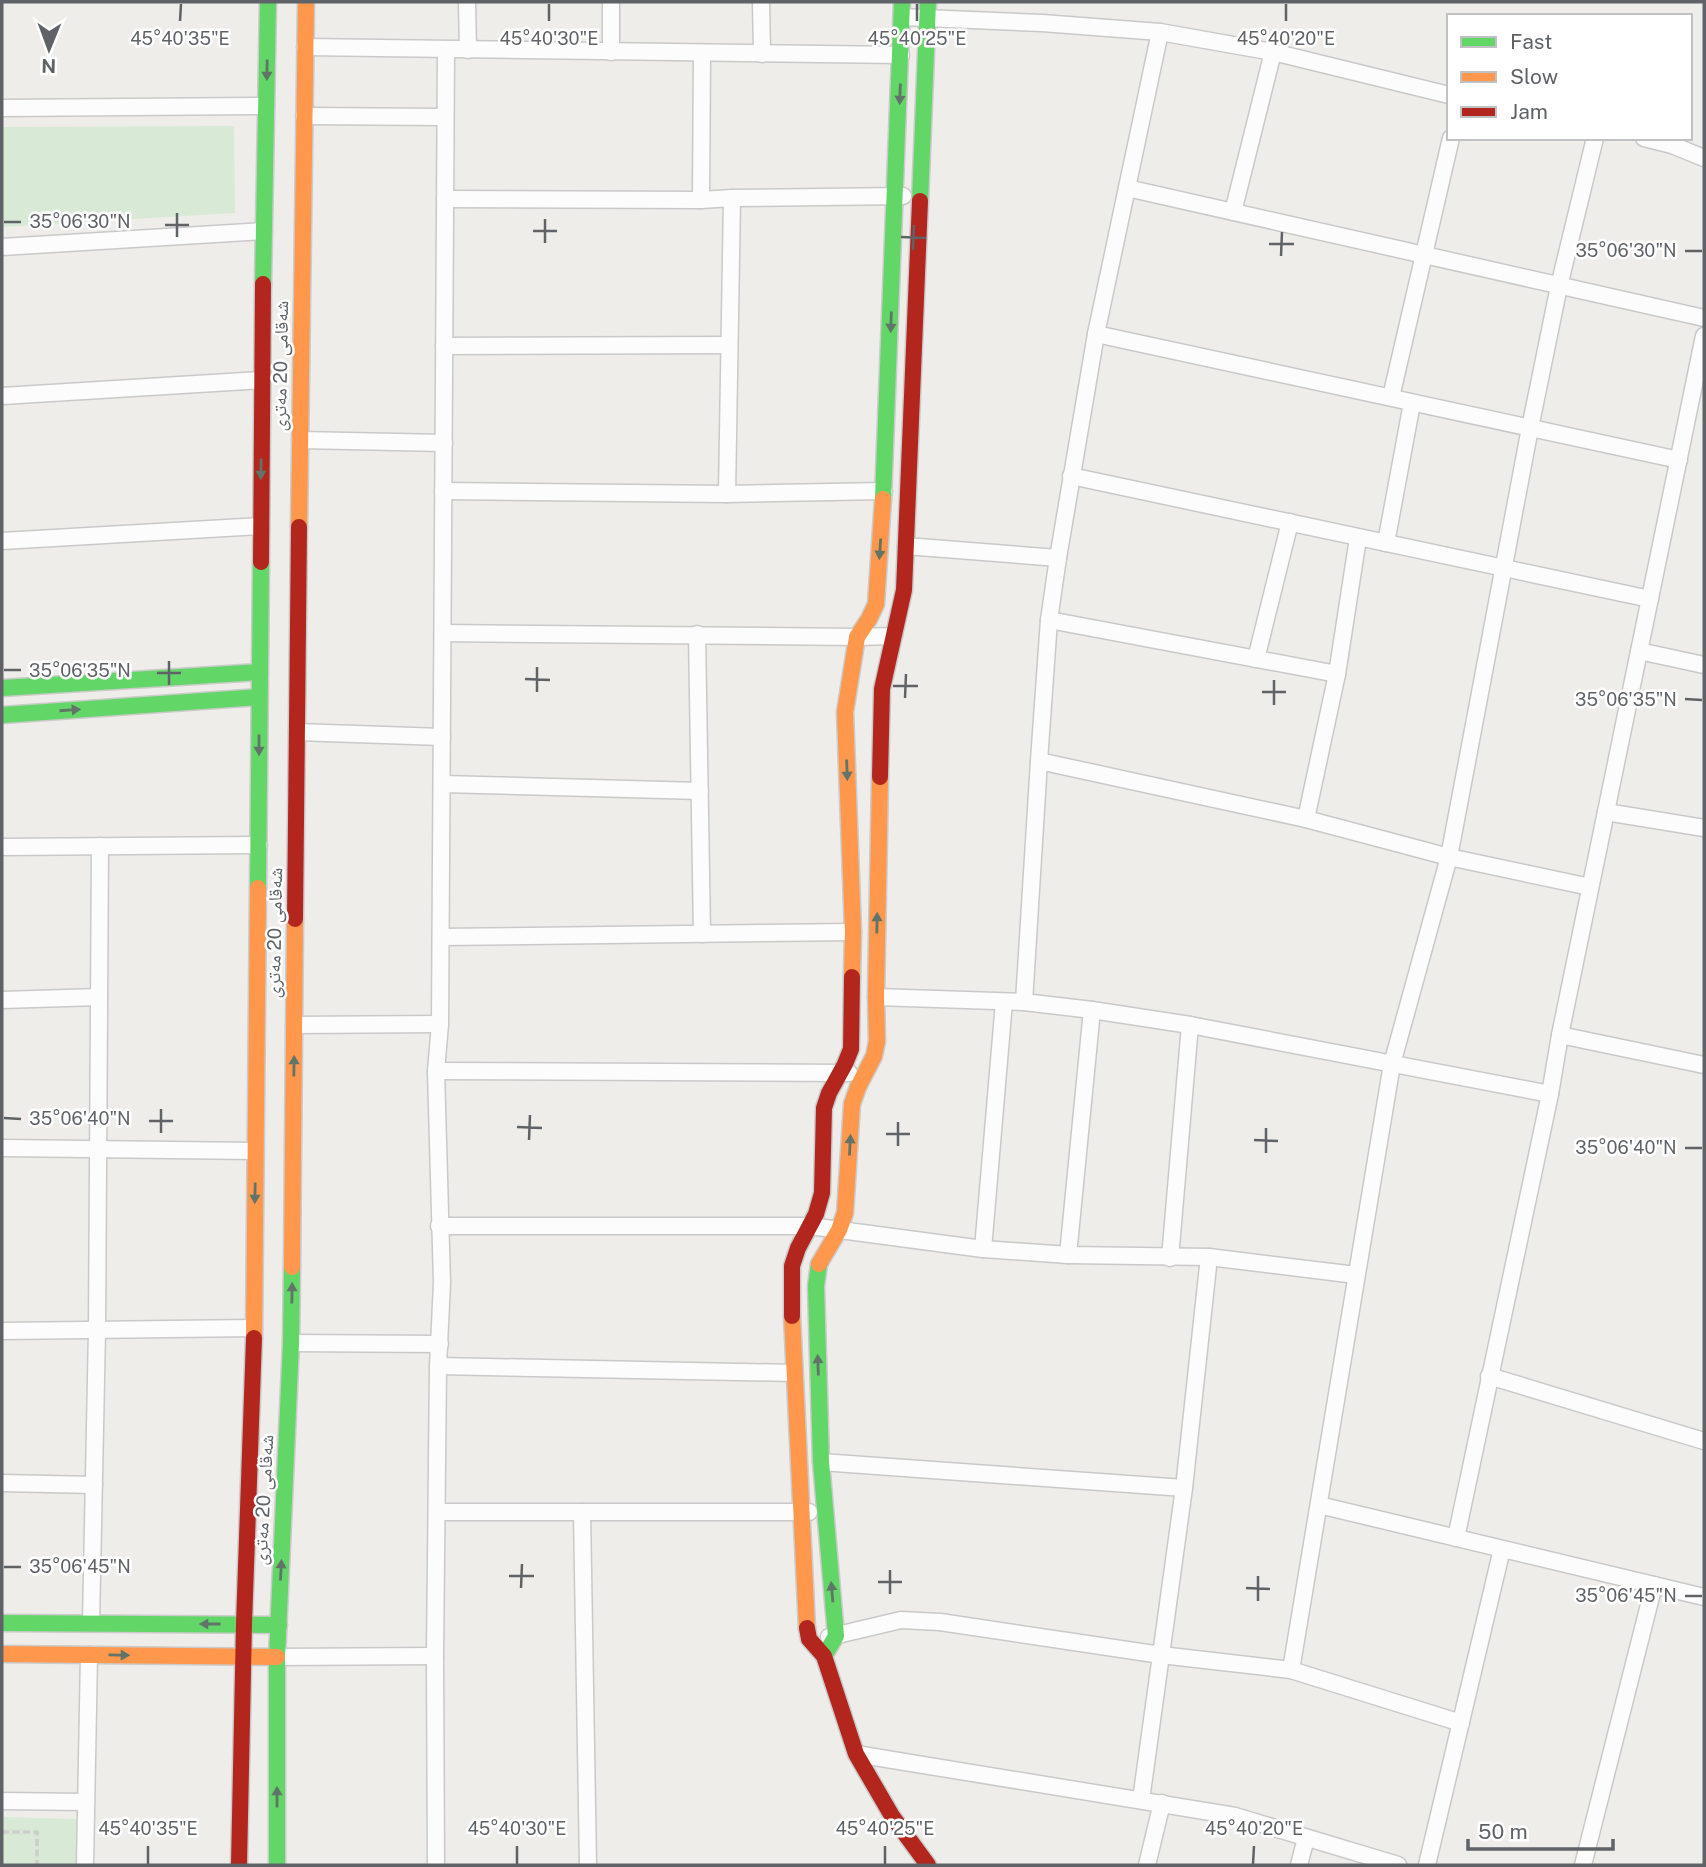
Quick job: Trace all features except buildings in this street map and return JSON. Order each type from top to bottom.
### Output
[{"type":"main road","name":"شەقامی 20 مەتری","points":[[239,1865],[254,1328],[255,1151],[276,902],[297,732],[279,585],[261,526],[268,2]]},
{"type":"main road","name":"شەقامی 20 مەتری","points":[[277,1865],[277,1657],[291,1343],[294,1025],[276,902],[258,845],[260,672],[279,585],[300,440],[306,2]]},
{"type":"main road","points":[[902,9],[884,491],[876,604],[857,637],[845,712],[853,932],[851,1049],[849,1060],[825,1103],[822,1187],[818,1208],[792,1267],[800,1512],[809,1639],[824,1656],[856,1754],[892,1816],[928,1865]]},
{"type":"main road","points":[[824,1656],[836,1636],[821,1462],[817,1270],[839,1230],[845,1213],[852,1104],[874,1056],[877,1041],[881,703],[883,678],[903,601],[927,10]]},
{"type":"main road","points":[[2,688],[260,672]]},
{"type":"main road","points":[[2,715],[260,697]]},
{"type":"main road","points":[[2,1623],[279,1625]]},
{"type":"main road","points":[[2,1654],[277,1657]]},
{"type":"main road","points":[[892,1816],[906,1865]]},
{"type":"street","points":[[467,2],[468,50]]},
{"type":"street","points":[[611,2],[611,52]]},
{"type":"street","points":[[761,2],[762,54]]},
{"type":"street","points":[[902,9],[1160,32],[1273,52],[1447,94]]},
{"type":"street","points":[[1024,1002],[1049,620],[1096,334],[1160,32]]},
{"type":"street","points":[[305,47],[901,55]]},
{"type":"street","points":[[436,1865],[435,1656],[438,1366],[442,1283],[436,1071],[440,1024],[441,937],[446,50]]},
{"type":"street","points":[[1234,212],[1273,52]]},
{"type":"street","points":[[701,200],[702,53]]},
{"type":"street","points":[[2,108],[266,106]]},
{"type":"street","points":[[304,116],[446,117]]},
{"type":"street","points":[[1391,397],[1451,140]]},
{"type":"street","points":[[1290,1670],[1392,1063],[1449,857],[1530,428],[1559,286],[1595,140]]},
{"type":"street","points":[[1652,140],[1704,158]]},
{"type":"street","points":[[1127,188],[1704,318]]},
{"type":"street","points":[[445,199],[701,200],[920,196]]},
{"type":"street","points":[[727,494],[732,198]]},
{"type":"street","points":[[2,247],[264,231]]},
{"type":"street","points":[[1096,334],[1678,460]]},
{"type":"street","points":[[1456,1538],[1550,1094],[1678,460],[1698,402],[1704,336]]},
{"type":"street","points":[[444,346],[729,345]]},
{"type":"street","points":[[2,396],[262,380]]},
{"type":"street","points":[[1386,543],[1412,403]]},
{"type":"street","points":[[300,440],[444,443]]},
{"type":"street","points":[[1071,476],[1650,599]]},
{"type":"street","points":[[443,491],[727,494],[884,491]]},
{"type":"street","points":[[1256,659],[1290,522]]},
{"type":"street","points":[[2,541],[261,526]]},
{"type":"street","points":[[1306,819],[1337,674],[1358,538]]},
{"type":"street","points":[[906,546],[1058,558]]},
{"type":"street","points":[[1049,620],[1337,674]]},
{"type":"street","points":[[443,632],[894,636]]},
{"type":"street","points":[[698,634],[702,934]]},
{"type":"street","points":[[1639,651],[1704,665]]},
{"type":"street","points":[[297,732],[442,737]]},
{"type":"street","points":[[1039,761],[1306,819],[1449,857],[1590,887]]},
{"type":"street","points":[[442,784],[700,791]]},
{"type":"street","points":[[1606,812],[1704,828]]},
{"type":"street","points":[[2,847],[258,845]]},
{"type":"street","points":[[90,1623],[97,1330],[100,846]]},
{"type":"street","points":[[441,937],[853,932]]},
{"type":"street","points":[[2,1000],[99,997]]},
{"type":"street","points":[[876,997],[1024,1002],[1092,1010],[1550,1094]]},
{"type":"street","points":[[983,1250],[1003,1002]]},
{"type":"street","points":[[1068,1255],[1092,1010]]},
{"type":"street","points":[[294,1025],[440,1024]]},
{"type":"street","points":[[1170,1258],[1190,1026]]},
{"type":"street","points":[[1560,1035],[1704,1062]]},
{"type":"street","points":[[436,1071],[865,1074]]},
{"type":"street","points":[[2,1148],[255,1151]]},
{"type":"street","points":[[439,1226],[810,1226],[983,1250],[1068,1255],[1209,1257],[1356,1275]]},
{"type":"street","points":[[1140,1800],[1184,1488],[1209,1257]]},
{"type":"street","points":[[2,1331],[254,1328]]},
{"type":"street","points":[[291,1343],[440,1344]]},
{"type":"street","points":[[438,1366],[794,1373]]},
{"type":"street","points":[[1489,1376],[1704,1441]]},
{"type":"street","points":[[821,1462],[1184,1488]]},
{"type":"street","points":[[2,1483],[94,1485]]},
{"type":"street","points":[[1319,1506],[1704,1597]]},
{"type":"street","points":[[437,1512],[825,1512]]},
{"type":"street","points":[[582,1512],[588,1865]]},
{"type":"street","points":[[1427,1865],[1502,1549]]},
{"type":"street","points":[[1583,1865],[1654,1585]]},
{"type":"street","points":[[809,1639],[836,1636],[891,1622],[921,1620],[1161,1655],[1290,1670],[1461,1723]]},
{"type":"street","points":[[85,1865],[89,1655]]},
{"type":"street","points":[[277,1657],[435,1656]]},
{"type":"street","points":[[856,1754],[1235,1815],[1398,1865]]},
{"type":"street","points":[[2,1801],[86,1802]]},
{"type":"street","points":[[1147,1865],[1162,1803]]},
{"type":"street","points":[[1299,1865],[1306,1838]]},
{"type":"path","points":[[2,1832],[37,1832],[37,1865]]},
{"type":"green space","points":[[234,126],[235,213],[2,227],[2,127]]},
{"type":"green space","points":[[2,1817],[78,1819],[77,1865],[2,1865]]},
{"type":"traffic: fast","points":[[263,284],[268,2]]},
{"type":"traffic: fast","points":[[883,499],[902,2]]},
{"type":"traffic: fast","points":[[920,201],[928,2]]},
{"type":"traffic: fast","points":[[258,888],[261,562]]},
{"type":"traffic: fast","points":[[2,688],[260,672]]},
{"type":"traffic: fast","points":[[2,715],[259,697]]},
{"type":"traffic: fast","points":[[819,1264],[816,1286],[821,1462],[836,1636],[824,1656]]},
{"type":"traffic: fast","points":[[277,1865],[277,1657],[292,1267]]},
{"type":"traffic: fast","points":[[2,1623],[279,1625]]},
{"type":"traffic: slow","points":[[299,527],[306,2]]},
{"type":"traffic: slow","points":[[852,977],[853,932],[845,712],[857,637],[876,604],[883,499]]},
{"type":"traffic: slow","points":[[819,1264],[839,1230],[845,1213],[852,1104],[874,1056],[877,1041],[880,777]]},
{"type":"traffic: slow","points":[[254,1338],[258,888]]},
{"type":"traffic: slow","points":[[292,1267],[295,919]]},
{"type":"traffic: slow","points":[[792,1316],[807,1628]]},
{"type":"traffic: slow","points":[[2,1654],[277,1657]]},
{"type":"traffic: jam","points":[[880,777],[882,689],[904,590],[920,201]]},
{"type":"traffic: jam","points":[[261,562],[263,284]]},
{"type":"traffic: jam","points":[[295,919],[299,527]]},
{"type":"traffic: jam","points":[[792,1316],[792,1266],[816,1214],[822,1193],[824,1108],[851,1049],[852,977]]},
{"type":"traffic: jam","points":[[239,1865],[254,1338]]},
{"type":"traffic: jam","points":[[807,1628],[809,1639],[824,1656],[856,1754],[892,1816],[928,1865]]}]
